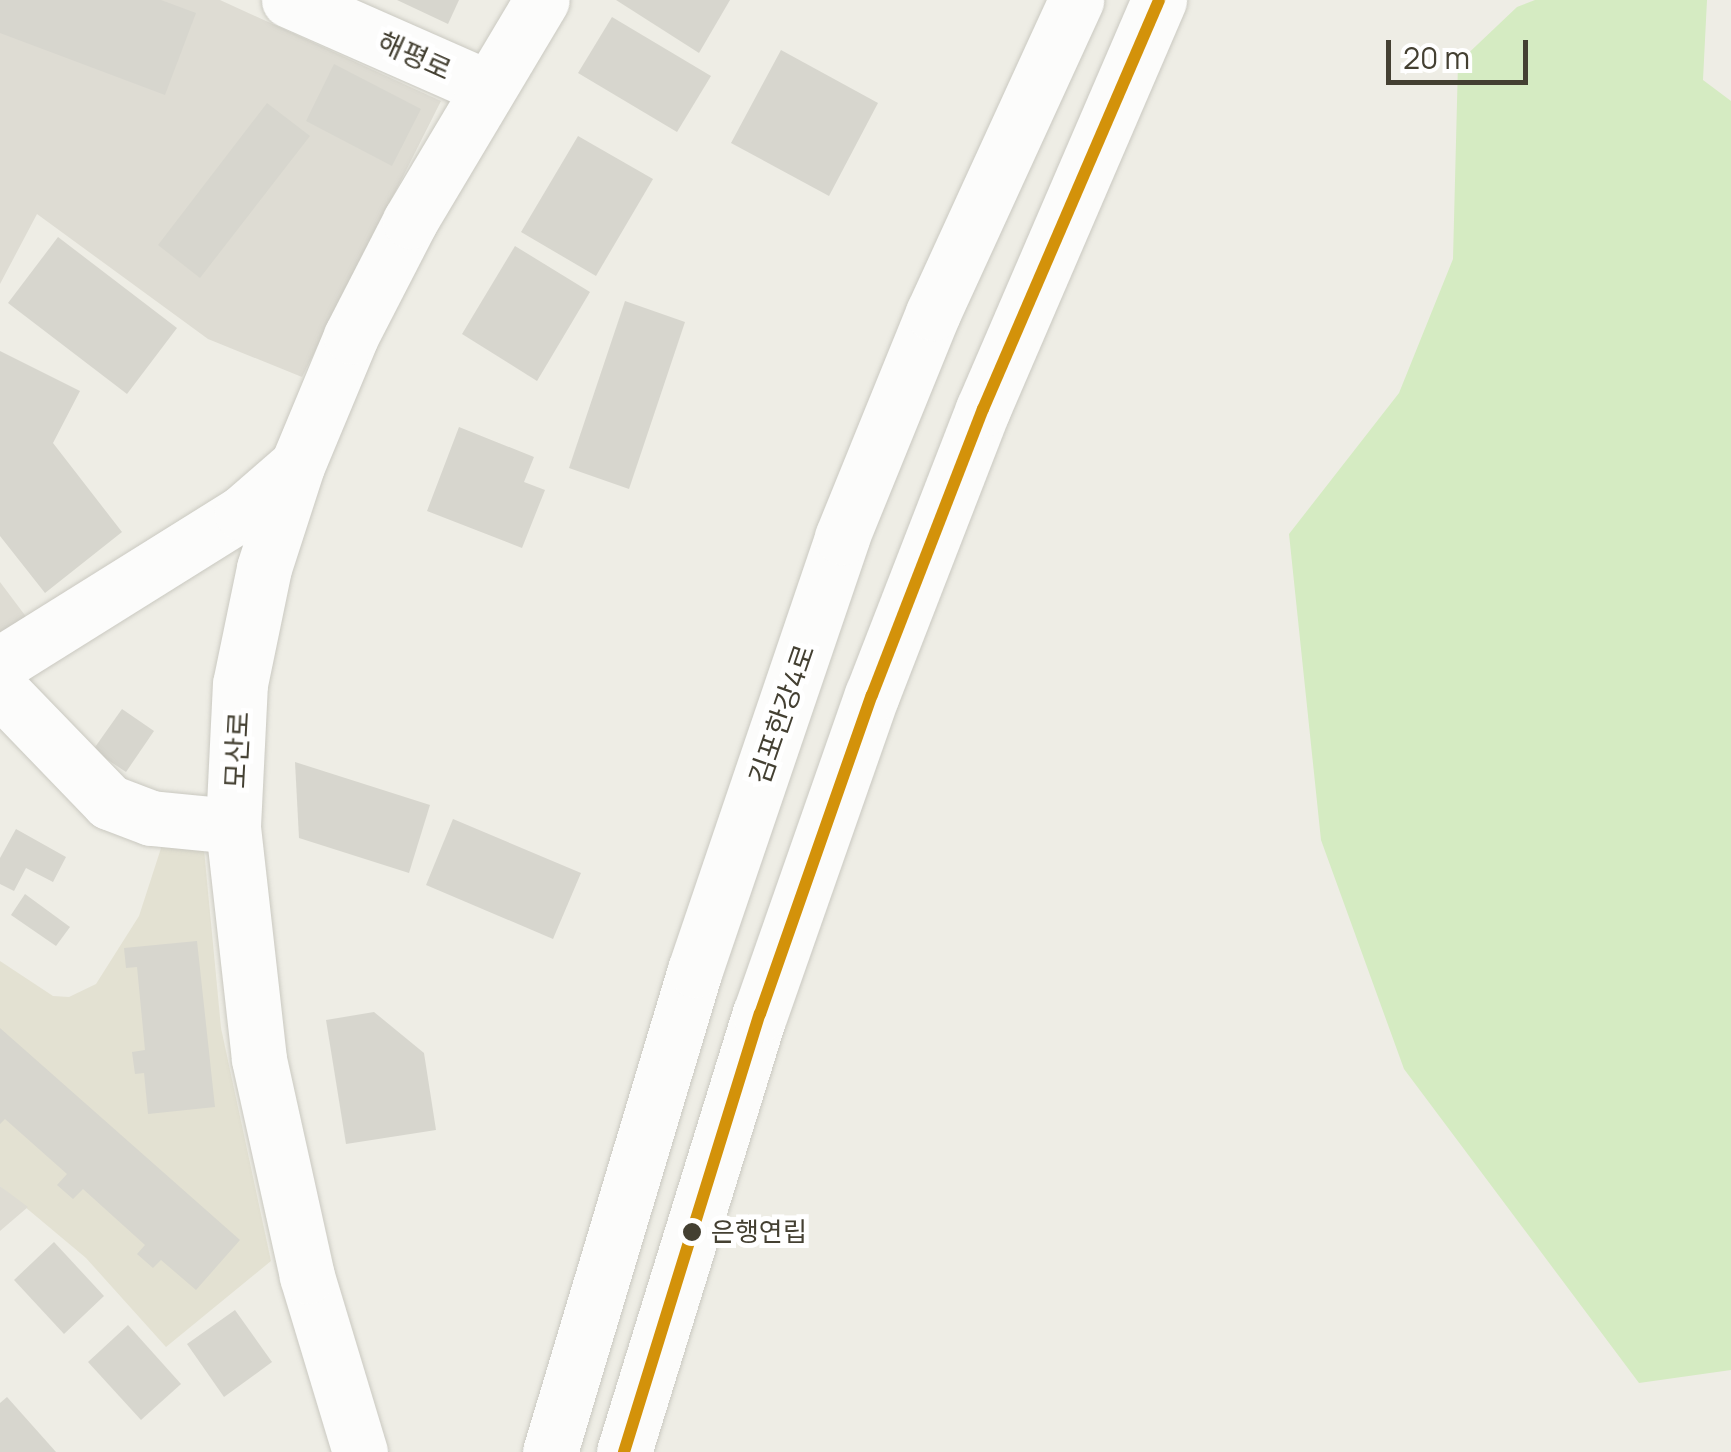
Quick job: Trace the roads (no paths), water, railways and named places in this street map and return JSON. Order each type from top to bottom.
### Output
[{"type":"street","name":"해평로","points":[[289,0],[486,87]]},
{"type":"street","name":"모산로","points":[[360,1452],[277,1158],[258,1060],[233,826],[249,624],[297,466],[352,336],[486,87],[542,0]]},
{"type":"street","name":"김포한강4로","points":[[550,1452],[695,970],[842,537],[933,314],[1076,0]]},
{"type":"street","points":[[624,1452],[754,1033],[872,695],[991,391],[1158,0]]},
{"type":"street","points":[[0,664],[242,513],[297,466]]},
{"type":"street","points":[[0,689],[109,802],[151,818],[233,826]]},
{"type":"place","name":"은행연립","points":[[692,1232]]}]
